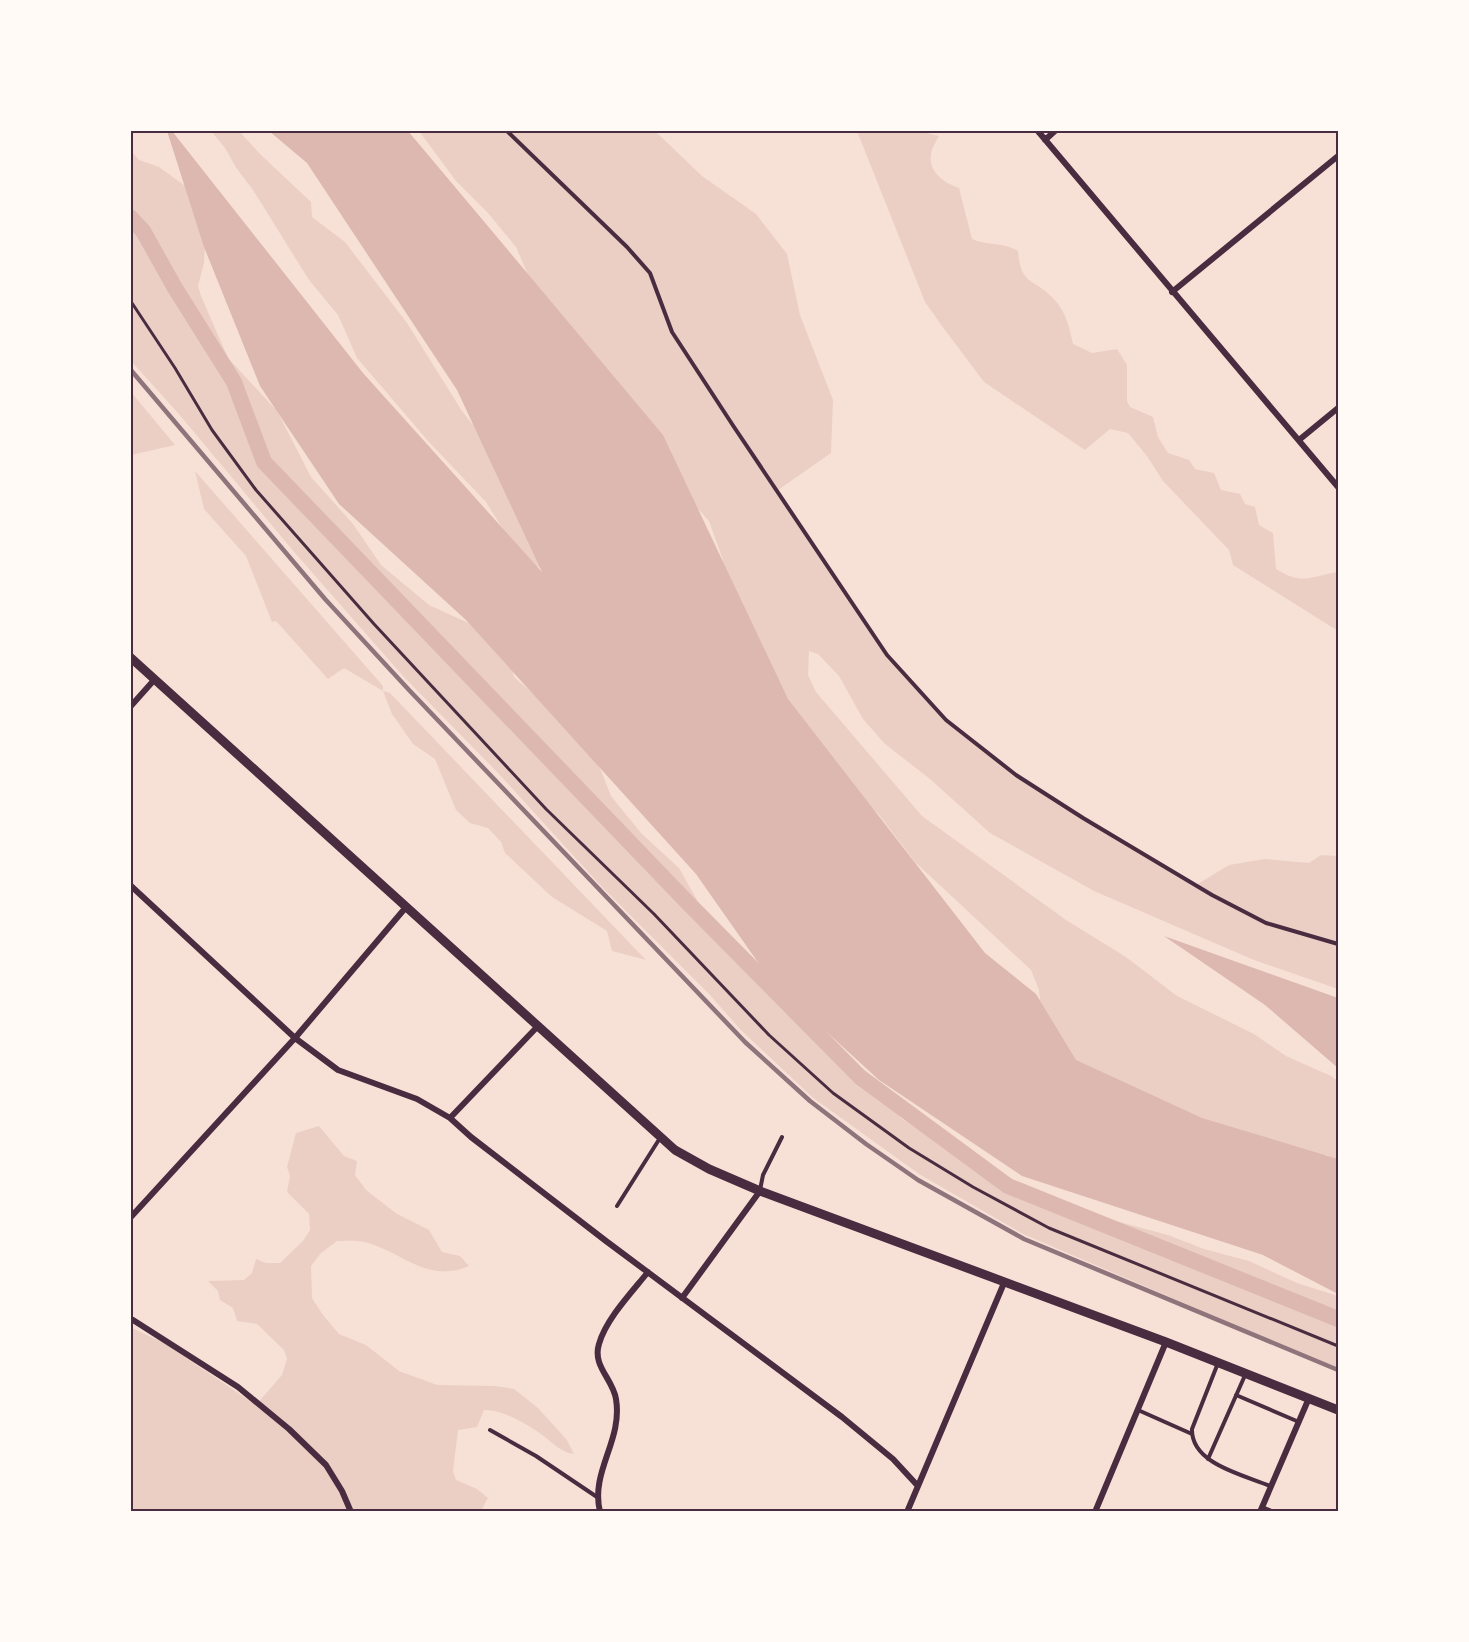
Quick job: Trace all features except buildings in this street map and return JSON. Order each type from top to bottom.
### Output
[{"type":"street","points":[[1037,130],[1338,487]]},
{"type":"street","points":[[1045,140],[1056,130]]},
{"type":"street","points":[[1172,292],[1338,156]]},
{"type":"street","points":[[1299,440],[1338,408]]},
{"type":"street","points":[[130,657],[675,1150],[709,1169],[760,1191],[1219,1362],[1338,1410]]},
{"type":"street","points":[[130,707],[155,680]]},
{"type":"street","points":[[130,885],[295,1038],[338,1070],[417,1099],[450,1118],[480,1144],[774,1368],[842,1417],[893,1459],[917,1485]]},
{"type":"street","points":[[130,1218],[295,1038],[407,906]]},
{"type":"street","points":[[450,1118],[538,1026]]},
{"type":"street","points":[[682,1298],[760,1191]]},
{"type":"street","points":[[600,1512],[597,1497],[599,1478],[612,1446],[616,1398],[598,1361],[598,1345],[607,1326],[648,1272]]},
{"type":"street","points":[[907,1512],[1004,1283]]},
{"type":"street","points":[[133,1320],[238,1387],[289,1429],[326,1465],[342,1491],[351,1512]]},
{"type":"street","points":[[1095,1512],[1166,1342]]},
{"type":"street","points":[[1261,1509],[1309,1398]]},
{"type":"lane","points":[[506,130],[650,273],[672,332],[734,428],[887,655],[946,720],[1016,775],[1212,896],[1266,923],[1338,944]]},
{"type":"lane","points":[[617,1206],[660,1137]]},
{"type":"lane","points":[[760,1191],[763,1175],[782,1137]]},
{"type":"lane","points":[[1219,1362],[1192,1434],[1195,1446],[1201,1454],[1216,1464],[1271,1486]]},
{"type":"lane","points":[[1208,1459],[1246,1373]]},
{"type":"lane","points":[[1236,1395],[1299,1422]]},
{"type":"lane","points":[[1138,1410],[1192,1434]]},
{"type":"lane","points":[[490,1430],[536,1456],[597,1497]]},
{"type":"lane","points":[[1261,1509],[1274,1512]]},
{"type":"path","points":[[130,300],[212,430],[256,490],[374,624],[546,809],[654,914],[769,1035],[833,1093],[909,1148],[973,1187],[1049,1228],[1338,1346]]},
{"type":"shaded area","points":[[167,131],[172,131],[363,373],[542,572],[457,390],[307,163],[269,131],[408,131],[663,435],[788,699],[985,953],[1036,994],[1076,1060],[1202,1118],[1338,1159],[1338,1294],[1263,1255],[1022,1176],[879,1080],[771,981],[696,874],[466,620],[339,504],[260,386],[204,247]]},
{"type":"shaded area","points":[[211,131],[239,131],[311,202],[312,217],[345,242],[407,323],[462,411],[503,463],[546,570],[538,567],[516,550],[486,502],[429,442],[357,358],[338,315],[309,280],[253,190]]},
{"type":"shaded area","points":[[419,131],[655,131],[702,176],[756,214],[787,254],[800,315],[833,400],[831,453],[778,490],[885,653],[942,716],[1015,773],[1196,885],[1229,865],[1265,859],[1309,863],[1321,855],[1338,856],[1338,989],[1254,960],[1094,891],[990,833],[930,779],[885,744],[863,719],[839,676],[818,654],[809,651],[808,675],[816,692],[922,816],[1066,920],[1126,957],[1177,996],[1254,1034],[1286,1056],[1338,1081],[1338,1162],[1327,1155],[1262,1153],[1045,1054],[1039,990],[1031,970],[915,862],[880,816],[811,743],[724,611],[723,560],[709,521],[674,482],[528,275],[516,247],[488,213],[456,181]]},
{"type":"shaded area","points":[[857,131],[919,131],[939,136],[932,152],[932,166],[938,176],[959,188],[972,239],[1007,246],[1018,251],[1025,276],[1052,297],[1064,313],[1073,344],[1092,353],[1117,349],[1127,365],[1127,401],[1130,407],[1153,417],[1158,437],[1168,453],[1189,460],[1195,469],[1214,473],[1221,490],[1240,494],[1245,504],[1255,507],[1259,525],[1273,533],[1276,569],[1300,578],[1338,572],[1338,631],[1233,565],[1229,550],[1163,481],[1147,456],[1128,433],[1110,429],[1085,450],[984,382],[925,302]]},
{"type":"shaded area","points":[[130,150],[139,160],[159,167],[195,193],[207,211],[204,263],[198,286],[201,296],[228,358],[277,411],[311,477],[353,524],[381,565],[429,605],[499,637],[507,650],[514,677],[561,718],[594,753],[611,796],[641,833],[679,868],[717,936],[761,988],[814,1040],[867,1078],[902,1119],[929,1133],[980,1173],[1063,1207],[1168,1235],[1204,1249],[1249,1261],[1297,1283],[1338,1296],[1338,1369],[1023,1234],[919,1174],[812,1097],[740,1029],[403,676],[131,361]]},
{"type":"shaded area","points":[[131,392],[175,445],[131,455]]},
{"type":"shaded area","points":[[195,471],[383,686],[383,691],[344,668],[328,679],[276,621],[272,622],[246,556],[204,509]]},
{"type":"shaded area","points":[[383,691],[390,693],[646,960],[612,951],[607,931],[552,897],[505,853],[501,842],[488,828],[470,823],[456,810],[435,759],[413,744],[392,714]]},
{"type":"shaded area","points":[[1164,936],[1338,998],[1338,1068],[1265,1005]]},
{"type":"shaded area","points":[[319,1126],[344,1156],[357,1161],[355,1175],[366,1190],[397,1214],[429,1230],[442,1252],[460,1256],[469,1266],[454,1271],[428,1269],[365,1242],[337,1241],[321,1253],[311,1266],[312,1298],[323,1315],[339,1334],[366,1345],[399,1371],[437,1385],[495,1386],[514,1389],[538,1408],[567,1440],[574,1454],[561,1449],[514,1418],[491,1410],[484,1410],[477,1427],[458,1430],[453,1471],[456,1480],[477,1489],[488,1498],[481,1511],[131,1511],[130,1327],[164,1343],[256,1405],[282,1375],[287,1359],[284,1350],[257,1324],[237,1321],[233,1308],[220,1300],[218,1291],[208,1281],[244,1280],[252,1273],[256,1259],[266,1263],[280,1263],[303,1241],[310,1230],[309,1214],[287,1192],[290,1176],[287,1167],[296,1133]]},
{"type":"waterway","points":[[130,217],[143,231],[175,288],[234,382],[264,462],[688,903],[860,1077],[1008,1186],[1338,1319]]},
{"type":"railway","points":[[130,369],[325,599],[409,690],[745,1042],[810,1101],[918,1180],[1024,1239],[1338,1370]]}]
